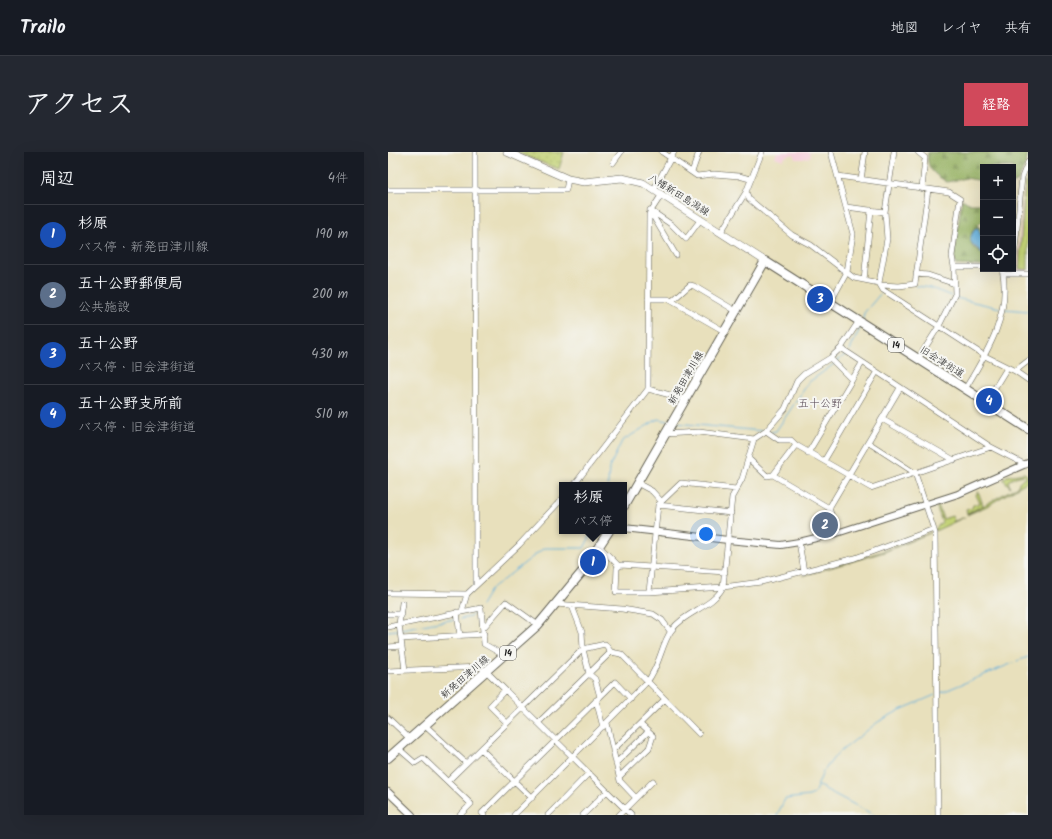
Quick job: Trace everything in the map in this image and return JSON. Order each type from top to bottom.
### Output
[{"type":"main road","name":"八幡新田島潟線","points":[[507,152],[516,154],[568,179],[584,182],[630,179],[643,183],[765,261]]},
{"type":"main road","name":"旧会津街道","points":[[765,261],[1028,429]]},
{"type":"main road","name":"新発田津川線","points":[[627,498],[765,261]]},
{"type":"main road","name":"新発田津川線","points":[[388,758],[409,738],[505,656],[538,625],[582,572],[608,534]]},
{"type":"street","points":[[475,152],[476,585]]},
{"type":"street","points":[[613,163],[621,152]]},
{"type":"street","points":[[662,152],[697,176],[714,174],[739,176],[750,180]]},
{"type":"street","points":[[654,189],[672,159],[674,152]]},
{"type":"street","points":[[692,172],[699,152]]},
{"type":"street","points":[[721,232],[746,192],[762,152]]},
{"type":"street","points":[[830,303],[847,272],[853,234],[831,152]]},
{"type":"street","points":[[861,180],[865,152]]},
{"type":"street","points":[[894,152],[885,212],[887,239],[880,284],[883,290],[985,356],[1015,371],[1028,380]]},
{"type":"street","points":[[746,192],[749,199],[792,235],[811,245],[854,278],[880,284],[899,286],[915,284],[925,189],[925,158],[918,152]]},
{"type":"street","points":[[1016,238],[1022,177],[1028,162]]},
{"type":"street","points":[[838,176],[948,192],[960,199],[952,256],[955,294],[939,326],[918,359]]},
{"type":"street","points":[[388,190],[566,190],[568,179]]},
{"type":"street","points":[[578,482],[648,389],[650,211],[662,194]]},
{"type":"street","points":[[846,207],[885,212]]},
{"type":"street","points":[[864,280],[871,210]]},
{"type":"street","points":[[650,211],[672,225],[686,239],[701,219]]},
{"type":"street","points":[[650,211],[676,255]]},
{"type":"street","points":[[954,267],[980,267]]},
{"type":"street","points":[[965,389],[985,356],[1003,313],[1002,272],[1028,274]]},
{"type":"street","points":[[916,274],[928,275],[955,284]]},
{"type":"street","points":[[672,301],[690,285],[736,311]]},
{"type":"street","points":[[648,299],[668,299],[724,331]]},
{"type":"street","points":[[514,815],[647,682],[654,673],[670,631],[693,612],[718,596],[723,588],[732,496],[742,479],[749,459],[748,454],[754,439],[766,431],[785,408],[797,381],[804,374],[830,358],[841,348],[859,321]]},
{"type":"street","points":[[841,348],[900,388],[992,446],[1027,464]]},
{"type":"street","points":[[830,358],[852,380]]},
{"type":"street","points":[[1015,371],[1028,361]]},
{"type":"street","points":[[808,453],[862,363]]},
{"type":"street","points":[[986,402],[1007,368]]},
{"type":"street","points":[[824,461],[876,372]]},
{"type":"street","points":[[829,508],[869,443],[900,388]]},
{"type":"street","points":[[648,389],[685,399]]},
{"type":"street","points":[[882,419],[954,460]]},
{"type":"street","points":[[766,431],[779,440],[791,440],[808,453],[871,488],[992,446]]},
{"type":"street","points":[[665,434],[699,432],[754,439]]},
{"type":"street","points":[[869,443],[915,473],[934,528],[938,815]]},
{"type":"street","points":[[773,475],[796,445]]},
{"type":"street","points":[[749,459],[767,476],[773,475],[829,508],[837,533]]},
{"type":"street","points":[[627,528],[728,540],[781,544],[799,542],[837,533],[958,494],[1027,464]]},
{"type":"street","points":[[637,483],[652,491],[660,503],[649,592]]},
{"type":"street","points":[[660,503],[681,483],[736,489]]},
{"type":"street","points":[[460,636],[459,612],[467,594],[519,545],[559,502]]},
{"type":"street","points":[[660,503],[731,513]]},
{"type":"street","points":[[618,566],[616,592],[649,592],[723,588],[761,582],[855,558],[934,528]]},
{"type":"street","points":[[799,542],[804,572]]},
{"type":"street","points":[[599,546],[618,566],[725,572]]},
{"type":"street","points":[[388,593],[467,594]]},
{"type":"street","points":[[484,628],[506,602],[538,625]]},
{"type":"street","points":[[402,603],[399,624],[405,670]]},
{"type":"street","points":[[556,604],[622,609],[653,614],[662,620],[670,631]]},
{"type":"street","points":[[572,606],[582,632],[583,649],[589,674],[595,679],[598,699],[613,750],[620,781],[636,798]]},
{"type":"street","points":[[388,627],[479,608],[484,628],[484,644],[505,656]]},
{"type":"street","points":[[388,614],[401,614]]},
{"type":"street","points":[[401,639],[484,634]]},
{"type":"street","points":[[448,781],[583,649],[605,644],[611,652],[621,654],[700,734]]},
{"type":"street","points":[[388,646],[402,646]]},
{"type":"street","points":[[538,723],[611,652]]},
{"type":"street","points":[[388,671],[480,668],[486,671],[632,815]]},
{"type":"street","points":[[484,815],[482,813],[615,682],[631,699]]},
{"type":"street","points":[[505,690],[490,706],[507,723]]},
{"type":"street","points":[[613,750],[665,699]]},
{"type":"street","points":[[388,718],[409,738]]},
{"type":"street","points":[[619,777],[649,748],[653,736],[640,724]]},
{"type":"street","points":[[425,725],[466,764]]},
{"type":"street","points":[[616,763],[648,732]]},
{"type":"street","points":[[398,748],[416,763],[423,758],[471,804],[460,815]]},
{"type":"street","points":[[481,749],[532,798]]},
{"type":"street","points":[[548,815],[589,773]]},
{"type":"street","points":[[619,815],[653,781]]},
{"type":"street","points":[[583,815],[607,791]]},
{"type":"street","points":[[388,792],[412,815]]},
{"type":"street","points":[[519,810],[524,815]]},
{"type":"shaded area","points":[[777,152],[812,152],[809,153],[810,157],[803,159],[796,159],[794,154],[785,157],[783,160],[775,157]]},
{"type":"shaded area","points":[[1028,168],[1028,272],[1017,271],[1023,194]]},
{"type":"green space","points":[[514,152],[564,152],[559,169]]},
{"type":"green space","points":[[928,152],[1028,152],[1026,163],[1018,181],[1016,182],[1016,164],[980,164],[980,180],[966,178],[947,182],[932,170],[928,163]]},
{"type":"green space","points":[[1028,171],[1028,270],[1019,269],[1024,195]]},
{"type":"green space","points":[[962,199],[970,204],[980,204],[980,223],[977,226],[980,228],[980,233],[979,230],[975,228],[972,232],[972,246],[980,252],[980,266],[956,265],[954,255]]},
{"type":"green space","points":[[1024,473],[1027,475],[1028,481],[987,506],[967,515],[1018,486],[1019,482],[1023,478],[1026,478],[1023,475],[1015,477],[1008,481],[1010,487],[1003,479],[1007,476]]},
{"type":"green space","points":[[978,491],[983,505],[967,514],[966,510],[972,508],[973,505],[980,503],[976,495]]},
{"type":"green space","points":[[938,505],[943,519],[952,516],[954,520],[952,522],[965,517],[935,531],[935,529],[942,522],[937,508]]},
{"type":"green space","points":[[932,532],[884,552],[802,576],[887,550]]},
{"type":"water","points":[[976,228],[978,228],[980,233],[980,251],[972,243],[972,233]]},
{"type":"waterway","points":[[916,286],[931,288],[951,296]]},
{"type":"waterway","points":[[863,319],[864,313],[881,293]]},
{"type":"waterway","points":[[956,298],[1000,308]]},
{"type":"waterway","points":[[1005,309],[1028,311]]},
{"type":"waterway","points":[[850,350],[861,326]]},
{"type":"waterway","points":[[836,362],[846,354]]},
{"type":"waterway","points":[[771,432],[776,431],[809,382],[834,364]]},
{"type":"waterway","points":[[608,482],[609,468],[622,441],[658,419],[668,421]]},
{"type":"waterway","points":[[675,423],[762,431]]},
{"type":"waterway","points":[[481,605],[490,590],[544,548],[584,548],[591,534]]},
{"type":"waterway","points":[[460,619],[470,617],[475,612]]},
{"type":"waterway","points":[[401,629],[455,619]]},
{"type":"waterway","points":[[388,631],[398,630]]},
{"type":"waterway","points":[[1017,661],[1028,657]]},
{"type":"waterway","points":[[940,693],[1013,663]]},
{"type":"waterway","points":[[777,815],[785,799],[814,794],[823,772],[836,755],[878,722],[900,710],[935,695]]},
{"type":"waterway","points":[[819,786],[874,815]]},
{"type":"place","name":"五十公野","points":[[820,299]]},
{"type":"place","name":"五十公野支所前","points":[[989,401]]},
{"type":"place","name":"五十公野郵便局","points":[[825,525]]},
{"type":"place","name":"杉原","points":[[593,562]]},
{"type":"district","name":"五十公野","points":[[820,404]]}]
